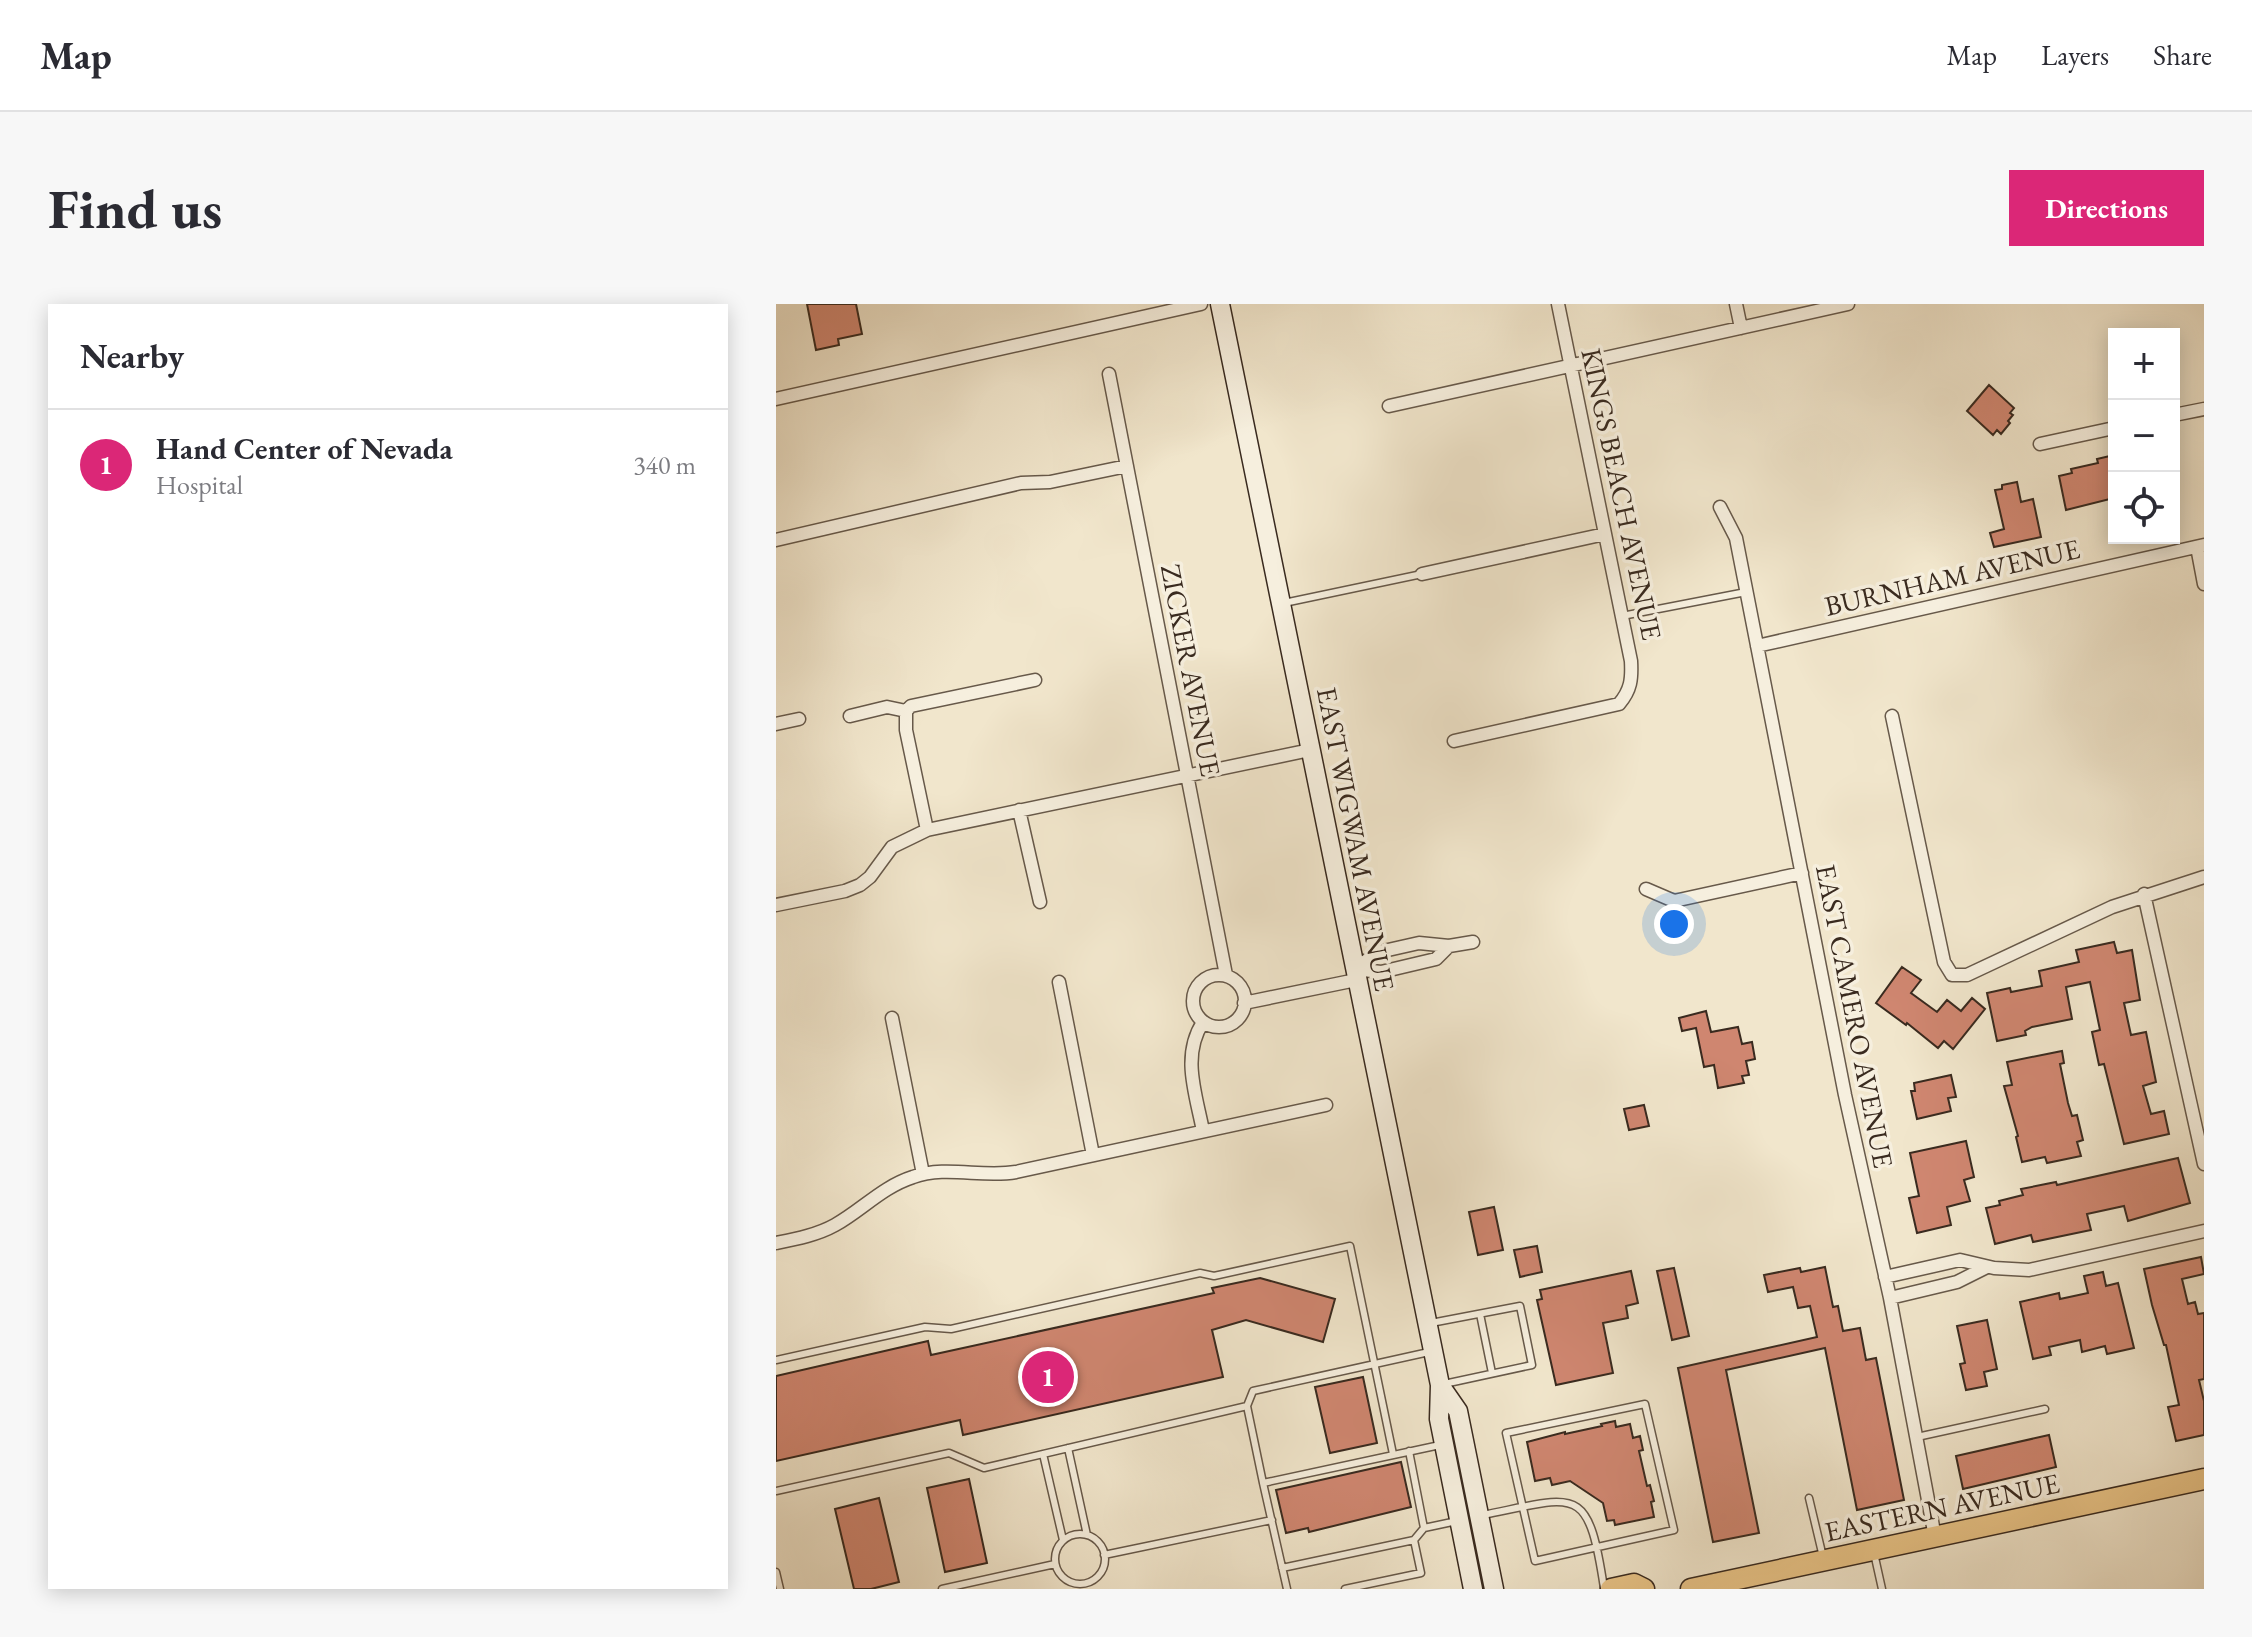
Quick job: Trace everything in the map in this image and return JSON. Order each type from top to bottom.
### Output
[{"type":"main road","name":"EAST WIGWAM AVENUE","points":[[1220,304],[1440,1385],[1439,1419],[1443,1444],[1473,1589]]},
{"type":"main road","name":"EAST WIGWAM AVENUE","points":[[1440,1385],[1458,1411],[1494,1589]]},
{"type":"main road","name":"EASTERN AVENUE","points":[[1691,1589],[2204,1479]]},
{"type":"main road","points":[[1611,1589],[1634,1584],[1644,1589]]},
{"type":"street","points":[[776,399],[1201,304]]},
{"type":"street","name":"KINGS BEACH AVENUE","points":[[1454,741],[1619,704],[1628,694],[1632,680],[1631,661],[1558,304]]},
{"type":"street","points":[[1736,304],[1741,328]]},
{"type":"street","points":[[1389,406],[1848,304]]},
{"type":"street","name":"ZICKER AVENUE","points":[[1109,374],[1226,975]]},
{"type":"street","points":[[2180,414],[2204,409]]},
{"type":"street","points":[[2040,444],[2108,429]]},
{"type":"street","points":[[776,540],[1021,483],[1050,482],[1127,466]]},
{"type":"street","name":"EAST CAMERO AVENUE","points":[[1720,507],[1736,538],[1845,1095],[1890,1298],[1935,1537]]},
{"type":"street","points":[[1422,574],[1605,534]]},
{"type":"street","points":[[2200,546],[2204,584]]},
{"type":"street","name":"BURNHAM AVENUE","points":[[1757,646],[2200,546]]},
{"type":"street","points":[[927,830],[906,730],[906,711],[911,706],[1035,680]]},
{"type":"street","points":[[850,716],[887,707],[906,711]]},
{"type":"street","points":[[1892,716],[1944,962],[1952,975],[1967,975],[2144,894],[2204,877]]},
{"type":"street","points":[[776,724],[799,719]]},
{"type":"street","points":[[776,905],[860,885],[870,877],[892,847],[927,830],[1310,750]]},
{"type":"street","points":[[1019,810],[1040,902]]},
{"type":"street","points":[[1646,889],[1674,901],[1802,873]]},
{"type":"street","points":[[2144,894],[2204,1164]]},
{"type":"street","points":[[1355,974],[1379,952],[1419,943],[1449,946],[1473,942]]},
{"type":"street","points":[[1244,1003],[1355,974],[1381,972],[1436,959],[1449,946]]},
{"type":"street","points":[[1226,975],[1239,984],[1244,1003],[1241,1015],[1220,1027],[1203,1022],[1192,1001],[1197,985],[1210,976],[1226,975]]},
{"type":"street","points":[[1059,982],[1093,1155]]},
{"type":"street","points":[[892,1018],[923,1174]]},
{"type":"street","points":[[1203,1022],[1194,1036],[1191,1051],[1191,1070],[1203,1131]]},
{"type":"street","points":[[776,1243],[822,1232],[884,1190],[923,1174],[962,1172],[998,1175],[1326,1105]]},
{"type":"street","points":[[1885,1277],[1960,1260],[1987,1267],[2029,1270],[2204,1231]]},
{"type":"street","points":[[1890,1298],[1943,1286],[1987,1267]]},
{"type":"lane","points":[[1280,604],[1422,574]]},
{"type":"lane","points":[[1622,616],[1746,592]]},
{"type":"lane","points":[[776,1360],[925,1327],[951,1329],[1200,1273],[1214,1276],[1350,1246],[1393,1454]]},
{"type":"lane","points":[[1939,1265],[1943,1286]]},
{"type":"lane","points":[[1426,1324],[1520,1306],[1532,1365],[1440,1385]]},
{"type":"lane","points":[[1480,1314],[1492,1373]]},
{"type":"lane","points":[[1287,1589],[1247,1406],[1253,1391],[1432,1351]]},
{"type":"lane","points":[[1645,1404],[1674,1530],[1535,1561],[1523,1507],[1506,1433],[1645,1404]]},
{"type":"lane","points":[[776,1491],[949,1453],[984,1468],[1247,1406]]},
{"type":"lane","points":[[1917,1437],[2045,1409]]},
{"type":"lane","points":[[1263,1483],[1443,1444]]},
{"type":"lane","points":[[1068,1448],[1087,1535]]},
{"type":"lane","points":[[1409,1451],[1424,1528]]},
{"type":"lane","points":[[1043,1454],[1063,1540]]},
{"type":"lane","points":[[1809,1498],[1824,1561]]},
{"type":"lane","points":[[1480,1516],[1554,1501],[1579,1507],[1589,1517],[1598,1547],[1604,1589]]},
{"type":"lane","points":[[1104,1555],[1272,1520]]},
{"type":"lane","points":[[1282,1568],[1414,1540],[1424,1528],[1458,1520]]},
{"type":"lane","points":[[1077,1534],[1087,1535],[1097,1541],[1104,1555],[1101,1573],[1090,1586],[1068,1585],[1055,1564],[1055,1552],[1063,1540],[1077,1534]]},
{"type":"lane","points":[[1345,1589],[1421,1573],[1414,1540]]},
{"type":"lane","points":[[1874,1550],[1882,1589]]},
{"type":"lane","points":[[942,1589],[1055,1564]]},
{"type":"lane","points":[[776,1572],[780,1589]]},
{"type":"building","points":[[807,304],[856,304],[862,334],[838,339],[839,345],[816,350]]},
{"type":"building","points":[[1989,385],[2014,408],[2010,413],[2013,415],[2008,421],[2010,423],[2001,434],[1997,430],[1993,435],[1967,411]]},
{"type":"building","points":[[2108,456],[2108,500],[2066,510],[2059,476],[2072,473],[2071,469],[2098,463],[2097,459]]},
{"type":"building","points":[[2017,482],[2021,502],[2033,499],[2041,537],[1994,547],[1990,533],[2004,529],[1995,490]]},
{"type":"building","points":[[2114,942],[2117,953],[2132,950],[2140,1000],[2124,1003],[2131,1035],[2146,1032],[2156,1082],[2143,1086],[2151,1114],[2164,1111],[2169,1134],[2124,1144],[2104,1064],[2099,1065],[2092,1032],[2100,1030],[2090,982],[2066,987],[2072,1019],[2032,1027],[2025,1031],[2026,1035],[1997,1041],[1987,993],[2042,986],[2039,971],[2079,962],[2076,950]]},
{"type":"building","points":[[1902,967],[1921,980],[1911,993],[1937,1012],[1947,1000],[1961,1011],[1972,998],[1985,1009],[1953,1049],[1944,1041],[1938,1048],[1876,1003]]},
{"type":"building","points":[[1706,1011],[1711,1032],[1738,1027],[1742,1044],[1752,1042],[1755,1059],[1746,1061],[1749,1075],[1742,1076],[1744,1083],[1718,1088],[1714,1065],[1704,1067],[1696,1028],[1682,1031],[1679,1018]]},
{"type":"building","points":[[2062,1051],[2064,1063],[2060,1064],[2068,1103],[2072,1116],[2077,1115],[2083,1140],[2077,1142],[2081,1156],[2047,1163],[2045,1157],[2022,1162],[2004,1086],[2012,1085],[2007,1062]]},
{"type":"building","points":[[1951,1075],[1956,1097],[1948,1098],[1951,1111],[1917,1119],[1911,1091],[1915,1091],[1914,1083]]},
{"type":"building","points":[[1644,1105],[1649,1126],[1629,1130],[1624,1109]]},
{"type":"building","points":[[1966,1141],[1974,1177],[1964,1180],[1970,1201],[1947,1207],[1951,1225],[1917,1233],[1909,1198],[1919,1196],[1910,1153]]},
{"type":"building","points":[[2178,1158],[2190,1203],[2128,1221],[2124,1206],[2087,1214],[2091,1230],[2033,1242],[2031,1235],[1995,1244],[1986,1208],[2023,1195],[2021,1189],[2056,1182],[2057,1185]]},
{"type":"building","points":[[1494,1207],[1503,1250],[1478,1255],[1469,1212]]},
{"type":"building","points":[[1537,1246],[1542,1272],[1520,1277],[1514,1250]]},
{"type":"building","points":[[2201,1257],[2204,1274],[2182,1279],[2188,1304],[2195,1302],[2198,1314],[2204,1313],[2204,1379],[2199,1380],[2204,1401],[2204,1435],[2176,1441],[2168,1407],[2179,1405],[2144,1269]]},
{"type":"building","points":[[1825,1267],[1833,1307],[1838,1306],[1843,1331],[1860,1328],[1866,1360],[1876,1358],[1904,1500],[1857,1510],[1825,1348],[1726,1370],[1759,1533],[1713,1542],[1678,1368],[1817,1337],[1810,1306],[1798,1308],[1793,1287],[1768,1292],[1764,1275]]},
{"type":"building","points":[[1674,1268],[1689,1336],[1672,1340],[1657,1271]]},
{"type":"building","points":[[1631,1271],[1638,1303],[1626,1306],[1628,1318],[1603,1323],[1613,1373],[1556,1385],[1537,1300],[1542,1299],[1540,1290]]},
{"type":"building","points":[[2103,1272],[2106,1286],[2118,1283],[2134,1348],[2107,1354],[2105,1346],[2082,1352],[2080,1340],[2049,1347],[2051,1355],[2033,1359],[2020,1302],[2059,1293],[2060,1299],[2088,1293],[2084,1276]]},
{"type":"building","points":[[1260,1278],[1335,1299],[1323,1342],[1246,1320],[1212,1330],[1223,1377],[963,1435],[960,1420],[776,1461],[776,1376],[928,1341],[931,1355],[1214,1293],[1212,1288]]},
{"type":"building","points":[[1987,1320],[1997,1369],[1984,1372],[1987,1386],[1966,1390],[1960,1364],[1965,1363],[1957,1326]]},
{"type":"building","points":[[1363,1377],[1377,1443],[1330,1453],[1315,1387]]},
{"type":"building","points":[[1615,1421],[1616,1427],[1630,1424],[1633,1438],[1640,1436],[1643,1450],[1639,1451],[1654,1501],[1651,1502],[1654,1517],[1615,1525],[1614,1520],[1607,1521],[1603,1503],[1570,1481],[1552,1485],[1550,1478],[1535,1481],[1527,1442]]},
{"type":"building","points":[[2049,1435],[2056,1467],[1963,1489],[1956,1456]]},
{"type":"building","points":[[1401,1462],[1411,1507],[1309,1532],[1308,1528],[1286,1533],[1276,1490]]},
{"type":"building","points":[[969,1479],[987,1563],[945,1572],[927,1488]]},
{"type":"building","points":[[879,1498],[899,1582],[871,1589],[854,1589],[835,1509]]},
{"type":"place","name":"Hand Center of Nevada","points":[[1048,1377]]}]
